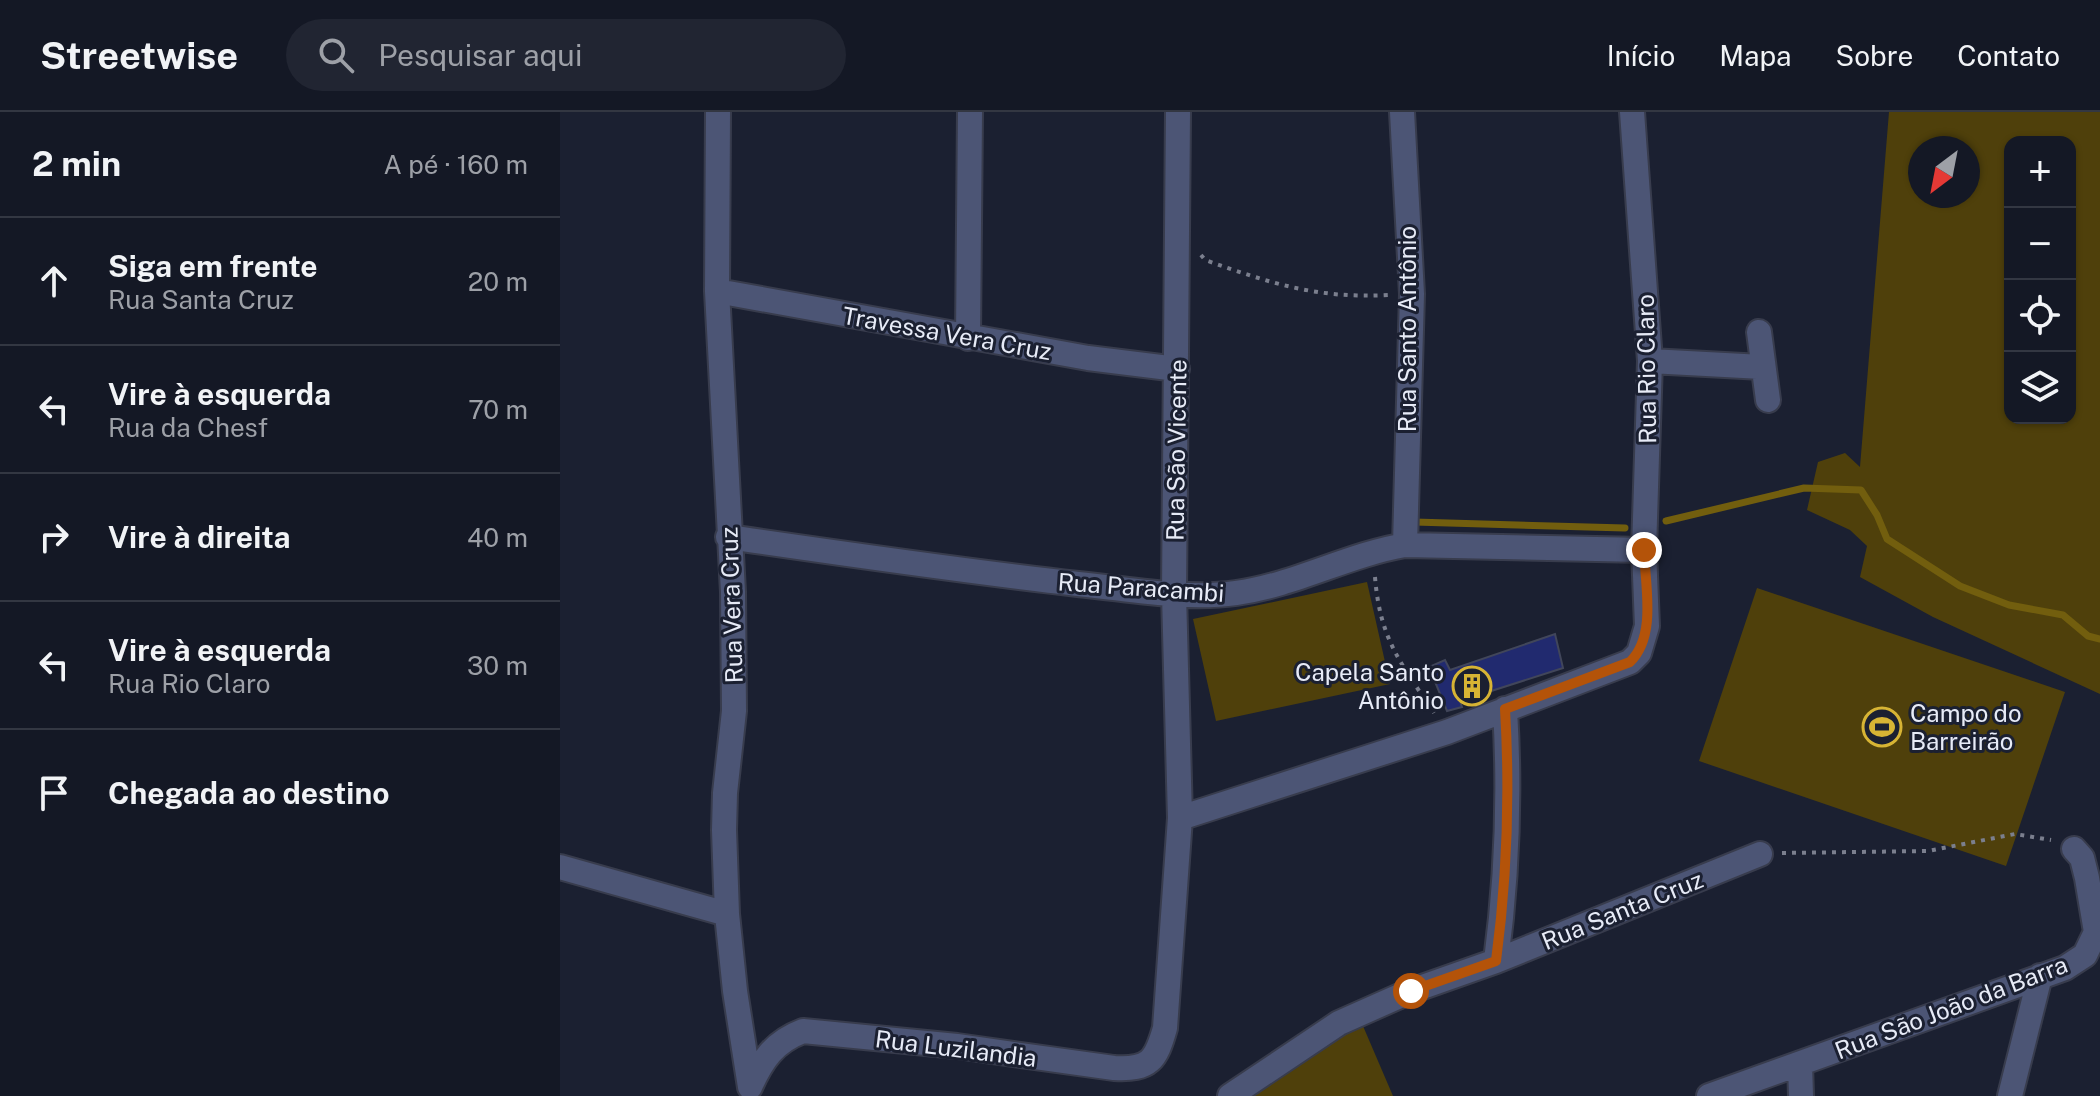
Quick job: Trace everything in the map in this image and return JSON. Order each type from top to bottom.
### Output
[{"type":"street","name":"Rua Vera Cruz","points":[[718,112],[717,291],[733,592],[734,711],[725,793],[727,914],[750,1092]]},
{"type":"street","points":[[968,338],[970,112]]},
{"type":"street","name":"Rua São Vicente","points":[[1165,1028],[1180,818],[1174,594],[1178,112]]},
{"type":"street","name":"Rua Santo Antônio","points":[[1402,112],[1412,294],[1405,545]]},
{"type":"street","name":"Rua Rio Claro","points":[[1505,709],[1630,662],[1639,653],[1647,626],[1644,550],[1650,361],[1632,112]]},
{"type":"street","name":"Travessa Vera Cruz","points":[[717,291],[968,338],[1177,369]]},
{"type":"street","points":[[1759,332],[1768,400]]},
{"type":"street","points":[[1650,361],[1762,367]]},
{"type":"street","name":"Rua Paracambi","points":[[728,537],[981,573],[1174,594],[1233,594],[1271,587],[1373,551],[1405,545],[1644,550]]},
{"type":"street","points":[[1180,818],[1447,732],[1505,709],[1508,770],[1503,912],[1496,961]]},
{"type":"street","name":"Rua São João da Barra","points":[[1709,1096],[2065,968],[2085,955],[2096,932],[2082,858],[2074,849]]},
{"type":"street","name":"Rua Santa Cruz","points":[[1230,1096],[1339,1023],[1411,991],[1496,961],[1760,854]]},
{"type":"street","points":[[560,867],[727,914]]},
{"type":"street","points":[[2010,1096],[2040,976]]},
{"type":"street","name":"Rua Luzilandia","points":[[750,1092],[761,1063],[771,1050],[787,1037],[803,1031],[957,1046],[1134,1069],[1147,1064],[1158,1052],[1165,1028]]},
{"type":"street","points":[[1800,1064],[1801,1096]]},
{"type":"path","points":[[1177,224],[1205,260],[1261,280],[1312,293],[1362,297],[1412,294]]},
{"type":"path","points":[[1373,551],[1378,608],[1387,638],[1447,732]]},
{"type":"path","points":[[1760,854],[1928,851],[2015,834],[2060,842],[2074,849]]},
{"type":"shaded area","points":[[1889,112],[2100,112],[2100,694],[1933,617],[1860,577],[1867,546],[1850,530],[1807,510],[1818,462],[1845,453],[1860,467]]},
{"type":"shaded area","points":[[1367,582],[1390,684],[1216,721],[1193,619]]},
{"type":"shaded area","name":"Campo do Barreirão","points":[[1757,588],[2065,692],[2006,866],[1699,761]]},
{"type":"shaded area","points":[[1363,1026],[1393,1096],[1250,1096],[1313,1046]]},
{"type":"building","name":"Capela Santo Antônio","points":[[1555,634],[1563,668],[1460,701],[1462,707],[1447,711],[1429,667],[1445,660],[1450,670]]},
{"type":"waterway","points":[[1666,521],[1804,488],[1861,490],[1877,515],[1887,539],[1960,586],[2009,605],[2063,615],[2088,636],[2100,639]]},
{"type":"waterway","points":[[1414,522],[1625,528]]},
{"type":"place","name":"Capela Santo Antônio","points":[[1472,686]]},
{"type":"place","name":"Campo do Barreirão","points":[[1882,727]]},
{"type":"route","points":[[1411,991],[1496,961],[1503,912],[1508,770],[1505,709],[1630,662],[1639,653],[1647,626],[1644,550]]}]
